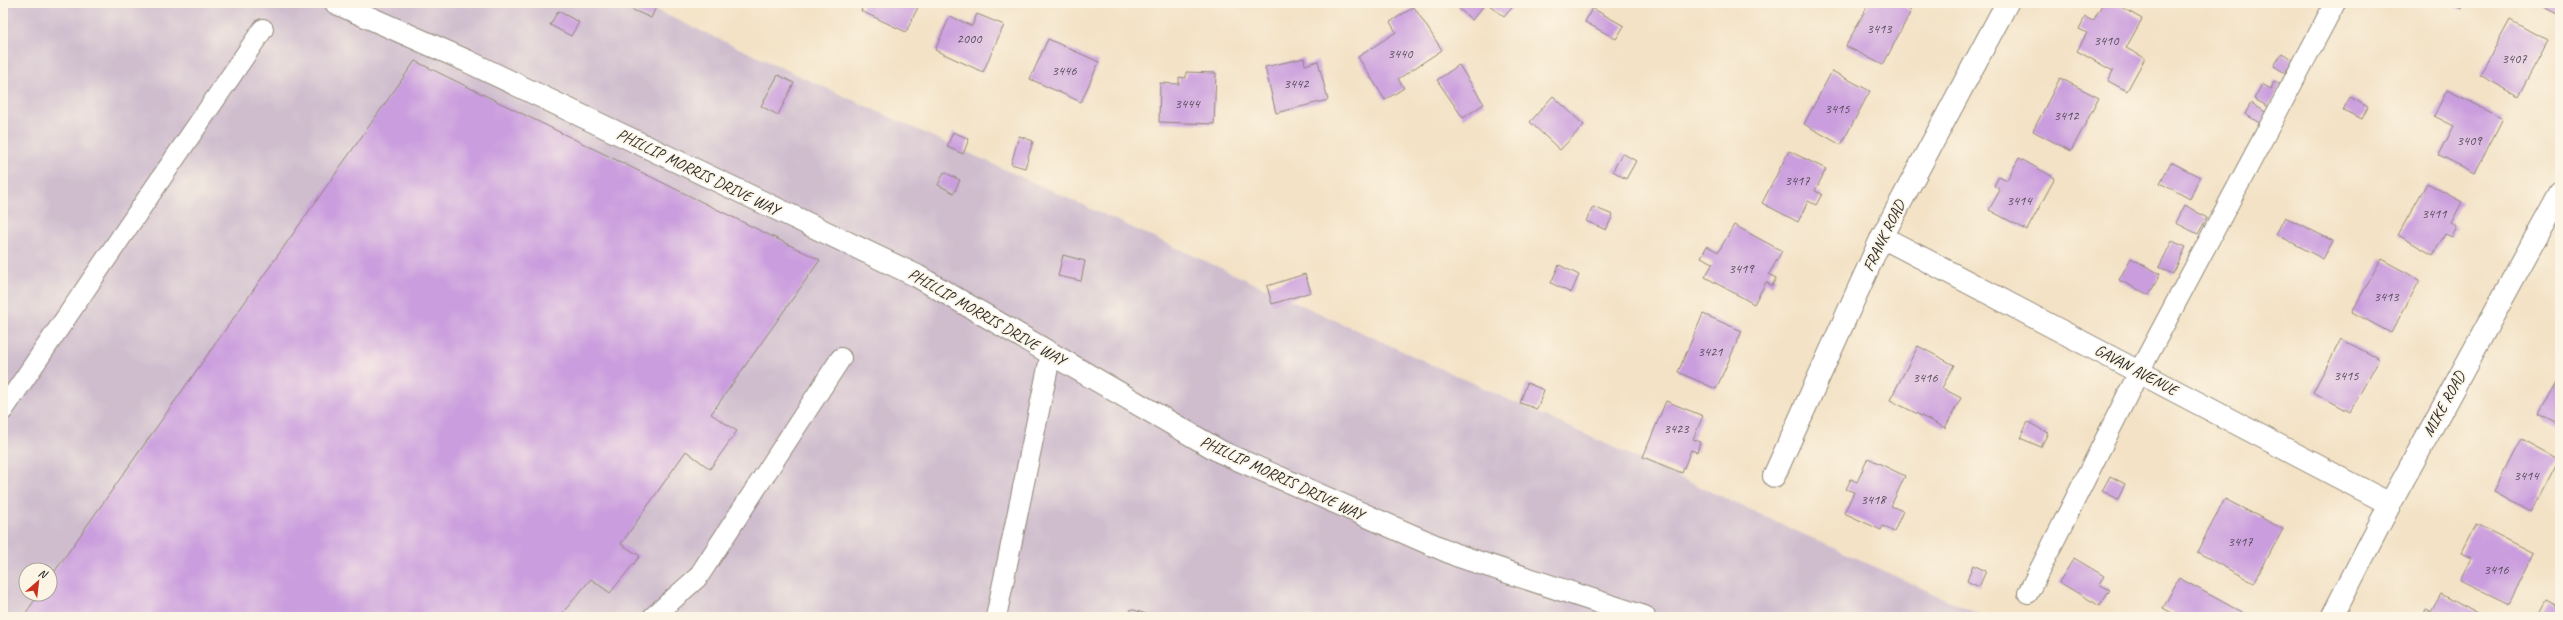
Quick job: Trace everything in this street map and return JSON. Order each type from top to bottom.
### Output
[{"type":"street","name":"PHILLIP MORRIS DRIVE WAY","points":[[336,3],[467,61],[916,276],[1220,452],[1456,556],[1644,617]]},
{"type":"street","name":"FRANK ROAD","points":[[1774,476],[1882,237],[2007,3]]},
{"type":"street","name":"MIKE ROAD","points":[[2332,617],[2390,504],[2560,193]]},
{"type":"street","name":"GAVAN AVENUE","points":[[1882,237],[2390,504]]},
{"type":"lane","points":[[2028,593],[2139,372],[2335,3]]},
{"type":"lane","points":[[3,410],[263,29]]},
{"type":"lane","points":[[996,617],[1051,353]]},
{"type":"lane","points":[[653,617],[698,577],[840,358]]},
{"type":"shaded area","points":[[3,3],[640,3],[1985,617],[3,617]]},
{"type":"building","points":[[617,3],[658,3],[651,18]]},
{"type":"building","points":[[864,3],[920,3],[906,32],[861,11]]},
{"type":"building","points":[[1461,3],[1486,3],[1472,20],[1458,8]]},
{"type":"building","points":[[1487,3],[1516,3],[1504,17]]},
{"type":"building","points":[[1869,3],[1897,3],[1911,11],[1883,65],[1846,46]]},
{"type":"building","points":[[2103,3],[2114,3],[2142,19],[2126,48],[2145,58],[2127,91],[2108,81],[2113,71],[2077,51],[2087,33],[2079,29],[2085,17],[2093,21]]},
{"type":"building","points":[[2451,3],[2464,3],[2461,9]]},
{"type":"building","points":[[2539,3],[2560,3],[2560,14]]},
{"type":"building","points":[[1414,7],[1442,50],[1398,79],[1404,88],[1385,100],[1358,57],[1396,32],[1390,22]]},
{"type":"building","points":[[1592,8],[1624,26],[1616,39],[1585,22]]},
{"type":"building","points":[[558,11],[579,22],[571,36],[550,25]]},
{"type":"building","points":[[977,14],[1004,25],[983,72],[935,50],[950,16],[972,26]]},
{"type":"building","points":[[2510,20],[2548,41],[2518,96],[2480,75]]},
{"type":"building","points":[[1048,39],[1099,62],[1081,102],[1030,79]]},
{"type":"building","points":[[2282,53],[2293,60],[2285,73],[2274,66]]},
{"type":"building","points":[[1304,58],[1305,65],[1318,61],[1328,100],[1276,113],[1265,67]]},
{"type":"building","points":[[415,61],[820,260],[711,414],[737,431],[710,469],[686,451],[621,544],[640,556],[610,593],[591,579],[559,617],[23,617],[33,602],[58,602],[58,567]]},
{"type":"building","points":[[1459,65],[1484,104],[1463,118],[1437,80]]},
{"type":"building","points":[[1832,71],[1870,91],[1841,145],[1804,124]]},
{"type":"building","points":[[1186,72],[1216,73],[1214,124],[1159,122],[1160,83],[1179,84],[1179,77],[1186,78]]},
{"type":"building","points":[[778,75],[794,83],[778,115],[761,106]]},
{"type":"building","points":[[2060,78],[2099,98],[2071,151],[2033,131]]},
{"type":"building","points":[[2274,81],[2280,84],[2269,107],[2254,99],[2262,84],[2271,89]]},
{"type":"building","points":[[2447,90],[2503,118],[2475,173],[2439,155],[2454,126],[2434,116]]},
{"type":"building","points":[[1553,96],[1584,125],[1560,150],[1530,122]]},
{"type":"building","points":[[2350,97],[2368,107],[2362,119],[2343,110]]},
{"type":"building","points":[[2251,103],[2267,113],[2261,124],[2245,114]]},
{"type":"building","points":[[953,132],[969,139],[963,154],[947,147]]},
{"type":"building","points":[[1019,136],[1033,141],[1025,168],[1011,164]]},
{"type":"building","points":[[1789,151],[1826,169],[1815,191],[1822,194],[1816,205],[1808,201],[1798,222],[1762,203]]},
{"type":"building","points":[[1622,153],[1636,161],[1626,179],[1613,171]]},
{"type":"building","points":[[2019,158],[2055,178],[2027,230],[1989,210],[2000,190],[1994,186],[1999,176],[2007,180]]},
{"type":"building","points":[[2171,162],[2200,177],[2190,199],[2160,183]]},
{"type":"building","points":[[944,172],[960,180],[954,193],[938,185]]},
{"type":"building","points":[[2427,183],[2462,202],[2451,223],[2457,227],[2452,237],[2445,234],[2433,255],[2398,235]]},
{"type":"building","points":[[2185,205],[2207,218],[2198,234],[2176,223]]},
{"type":"building","points":[[1593,207],[1613,215],[1606,230],[1586,221]]},
{"type":"building","points":[[2285,217],[2333,241],[2323,259],[2276,234]]},
{"type":"building","points":[[1734,225],[1782,251],[1769,274],[1776,278],[1772,286],[1766,282],[1754,304],[1705,277],[1713,263],[1701,257],[1707,246],[1718,252]]},
{"type":"building","points":[[2172,241],[2186,247],[2173,274],[2159,267]]},
{"type":"building","points":[[1063,255],[1085,261],[1081,281],[1058,276]]},
{"type":"building","points":[[2131,258],[2160,274],[2149,295],[2119,280]]},
{"type":"building","points":[[2381,259],[2420,280],[2391,333],[2352,312]]},
{"type":"building","points":[[1559,265],[1579,275],[1571,293],[1551,283]]},
{"type":"building","points":[[1305,274],[1311,292],[1272,304],[1267,286]]},
{"type":"building","points":[[1703,314],[1742,331],[1716,389],[1678,372]]},
{"type":"building","points":[[2341,339],[2379,359],[2350,412],[2313,392]]},
{"type":"building","points":[[1918,346],[1954,365],[1942,388],[1961,398],[1945,428],[1890,400]]},
{"type":"building","points":[[2560,376],[2560,426],[2539,415]]},
{"type":"building","points":[[1527,383],[1544,390],[1537,409],[1520,403]]},
{"type":"building","points":[[1666,401],[1703,416],[1693,439],[1700,442],[1697,452],[1691,450],[1682,473],[1643,457]]},
{"type":"building","points":[[2028,422],[2048,433],[2041,447],[2020,438]]},
{"type":"building","points":[[2521,439],[2558,459],[2531,511],[2494,491]]},
{"type":"building","points":[[1868,458],[1905,476],[1891,506],[1903,511],[1894,532],[1883,526],[1881,530],[1844,513],[1854,492],[1846,489],[1851,479],[1857,482]]},
{"type":"building","points":[[2110,476],[2125,484],[2118,499],[2102,491]]},
{"type":"building","points":[[2225,499],[2283,529],[2254,583],[2197,552]]},
{"type":"building","points":[[2476,524],[2534,553],[2509,604],[2460,580],[2471,558],[2461,553]]},
{"type":"building","points":[[2074,558],[2104,576],[2099,584],[2110,590],[2100,606],[2059,582]]},
{"type":"building","points":[[1973,565],[1986,571],[1979,587],[1967,581]]},
{"type":"building","points":[[2179,578],[2243,613],[2241,617],[2179,617],[2163,608]]},
{"type":"building","points":[[2441,594],[2478,614],[2476,617],[2423,617],[2426,610],[2431,612]]},
{"type":"building","points":[[2547,600],[2560,607],[2560,617],[2538,617]]},
{"type":"building","points":[[1131,609],[1155,617],[1128,617]]}]
